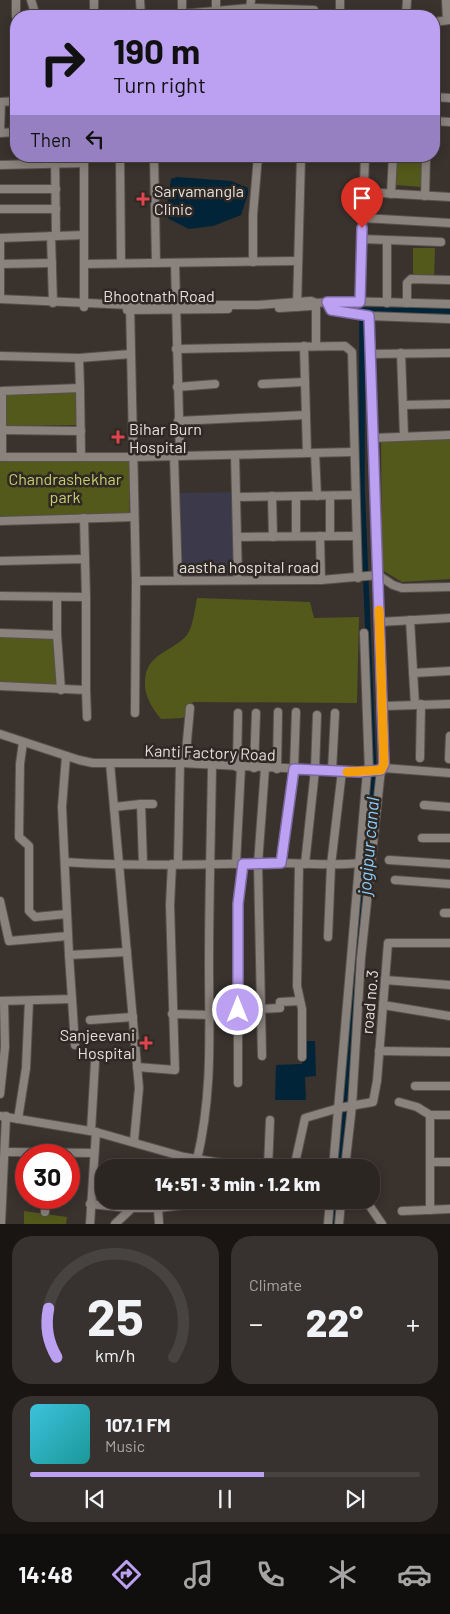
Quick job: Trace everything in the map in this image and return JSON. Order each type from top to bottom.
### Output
[{"type":"street","points":[[446,0],[449,20]]},
{"type":"street","points":[[225,10],[251,4],[314,10]]},
{"type":"street","points":[[0,102],[0,134]]},
{"type":"street","points":[[0,165],[55,165],[72,162]]},
{"type":"street","points":[[84,162],[84,306]]},
{"type":"street","points":[[120,162],[121,263]]},
{"type":"street","points":[[154,162],[156,263]]},
{"type":"street","points":[[253,262],[253,215],[257,162]]},
{"type":"street","points":[[297,305],[301,162]]},
{"type":"street","points":[[360,302],[365,162]]},
{"type":"street","points":[[391,194],[394,162]]},
{"type":"street","points":[[425,196],[426,162]]},
{"type":"street","points":[[53,303],[52,263],[56,209],[55,165]]},
{"type":"street","points":[[0,189],[56,189]]},
{"type":"street","points":[[364,192],[450,197]]},
{"type":"street","points":[[0,208],[56,209]]},
{"type":"street","points":[[363,218],[450,223]]},
{"type":"street","points":[[0,299],[0,238],[84,235]]},
{"type":"street","points":[[362,239],[441,242]]},
{"type":"street","points":[[387,240],[387,303]]},
{"type":"street","points":[[84,264],[298,261]]},
{"type":"street","points":[[0,264],[52,263]]},
{"type":"street","points":[[175,263],[178,421],[178,580]]},
{"type":"street","points":[[407,303],[407,283],[411,280],[450,280]]},
{"type":"street","name":"Bhootnath Road","points":[[0,299],[84,306]]},
{"type":"street","points":[[327,302],[331,310],[349,314],[450,319]]},
{"type":"street","name":"Bhootnath Road","points":[[0,304],[131,307],[310,306],[316,303],[327,302],[450,304]]},
{"type":"street","points":[[316,303],[316,346]]},
{"type":"street","points":[[131,307],[136,581],[135,712]]},
{"type":"street","points":[[335,1159],[345,1107],[361,958],[375,770],[382,709],[380,622],[375,576],[373,438],[367,316]]},
{"type":"street","points":[[304,346],[306,415],[317,496]]},
{"type":"street","points":[[176,350],[345,346],[352,352],[356,536],[360,578]]},
{"type":"street","points":[[401,353],[404,436]]},
{"type":"street","points":[[370,354],[450,353]]},
{"type":"street","points":[[0,356],[78,358],[132,354]]},
{"type":"street","points":[[78,358],[81,456]]},
{"type":"street","points":[[262,384],[304,382]]},
{"type":"street","points":[[177,388],[215,384]]},
{"type":"street","points":[[80,388],[1,391],[1,457],[134,457],[354,452]]},
{"type":"street","points":[[403,405],[450,404]]},
{"type":"street","points":[[178,421],[306,415]]},
{"type":"street","points":[[2,430],[81,431]]},
{"type":"street","points":[[373,438],[450,435]]},
{"type":"street","points":[[235,455],[238,579]]},
{"type":"street","points":[[236,496],[355,495]]},
{"type":"street","points":[[272,496],[273,537]]},
{"type":"street","points":[[296,496],[296,536]]},
{"type":"street","points":[[330,496],[330,536]]},
{"type":"street","points":[[0,521],[134,517]]},
{"type":"street","points":[[84,518],[87,717]]},
{"type":"street","points":[[320,536],[321,580]]},
{"type":"street","points":[[237,537],[356,536]]},
{"type":"street","points":[[0,561],[85,559]]},
{"type":"street","points":[[375,576],[402,588],[450,587]]},
{"type":"street","name":"aastha hospital road","points":[[136,581],[321,580],[375,576]]},
{"type":"street","points":[[0,596],[86,597]]},
{"type":"street","points":[[57,596],[57,635],[61,690]]},
{"type":"street","points":[[380,622],[450,618]]},
{"type":"street","points":[[410,620],[413,673],[418,704],[420,758]]},
{"type":"street","points":[[0,633],[57,635]]},
{"type":"street","points":[[345,1159],[345,1107],[360,863],[375,770],[364,633]]},
{"type":"street","points":[[413,673],[450,671]]},
{"type":"street","points":[[0,686],[86,690]]},
{"type":"street","points":[[382,709],[388,705],[450,704]]},
{"type":"street","points":[[137,1067],[175,1070],[170,905],[175,864],[182,763],[190,708]]},
{"type":"street","points":[[277,769],[278,712]]},
{"type":"street","points":[[281,863],[294,769],[296,712]]},
{"type":"street","points":[[238,713],[240,864],[238,904],[238,1083]]},
{"type":"street","points":[[254,768],[256,713]]},
{"type":"street","points":[[332,771],[335,713]]},
{"type":"street","points":[[302,1057],[300,1001],[297,986],[302,864],[315,770],[317,715]]},
{"type":"street","name":"Kanti Factory Road","points":[[0,734],[66,756],[93,762],[182,763],[277,769],[450,773]]},
{"type":"street","points":[[449,759],[450,736]]},
{"type":"street","points":[[23,742],[20,764],[19,837],[29,846],[30,911],[35,916],[67,914]]},
{"type":"street","points":[[66,756],[62,806],[75,1045]]},
{"type":"street","points":[[110,763],[139,1088],[134,1141]]},
{"type":"street","points":[[197,1159],[206,1117],[210,1072],[211,1015],[209,964],[212,766]]},
{"type":"street","points":[[262,1056],[258,864],[265,768]]},
{"type":"street","points":[[328,937],[331,865],[342,771]]},
{"type":"street","points":[[142,804],[143,864]]},
{"type":"street","points":[[114,807],[153,804]]},
{"type":"street","points":[[424,805],[450,807]]},
{"type":"street","points":[[422,838],[450,838]]},
{"type":"street","points":[[389,860],[450,864]]},
{"type":"street","points":[[65,862],[120,866],[143,864],[281,863],[331,865],[360,863]]},
{"type":"street","points":[[395,880],[450,884]]},
{"type":"street","points":[[0,901],[4,936],[10,941],[68,936]]},
{"type":"street","name":"road no.3","points":[[345,1107],[374,1102],[388,943],[450,943]]},
{"type":"street","points":[[70,955],[127,952]]},
{"type":"street","points":[[385,980],[450,985]]},
{"type":"street","points":[[0,1094],[5,1047],[2,1001],[72,999]]},
{"type":"street","points":[[18,1119],[26,1068],[29,1001]]},
{"type":"street","points":[[238,1010],[280,1008],[280,1002],[300,1001]]},
{"type":"street","points":[[383,1005],[450,1016]]},
{"type":"street","points":[[172,1014],[211,1015]]},
{"type":"street","points":[[90,1020],[133,1017]]},
{"type":"street","points":[[379,1051],[450,1052]]},
{"type":"street","points":[[90,1224],[94,1153],[95,1062]]},
{"type":"street","points":[[415,1086],[450,1086]]},
{"type":"street","points":[[399,1102],[417,1107],[430,1115],[450,1115]]},
{"type":"street","points":[[296,1159],[305,1118],[345,1107]]},
{"type":"street","points":[[430,1115],[430,1210]]},
{"type":"street","points":[[1,1224],[2,1166],[5,1152],[3,1116],[93,1131],[193,1159]]},
{"type":"street","points":[[268,1159],[270,1120]]},
{"type":"street","points":[[5,1152],[15,1152]]},
{"type":"street","points":[[80,1153],[94,1153]]},
{"type":"street","points":[[430,1162],[450,1162]]},
{"type":"street","points":[[90,1204],[95,1204]]},
{"type":"street","points":[[115,1224],[128,1209]]},
{"type":"street","points":[[158,1209],[160,1224]]},
{"type":"street","points":[[328,1224],[329,1209]]},
{"type":"street","points":[[339,1224],[340,1209]]},
{"type":"street","points":[[372,1209],[382,1224]]},
{"type":"street","points":[[402,1211],[450,1209]]},
{"type":"shaded area","points":[[232,492],[234,576],[182,577],[178,493]]},
{"type":"green space","points":[[397,162],[422,162],[421,187],[395,185]]},
{"type":"green space","points":[[413,248],[435,248],[434,280],[413,278]]},
{"type":"green space","points":[[76,392],[76,425],[5,426],[5,394]]},
{"type":"green space","points":[[450,439],[450,579],[402,582],[382,570],[381,440]]},
{"type":"green space","name":"Chandrashekhar park","points":[[130,459],[129,515],[0,517],[0,461]]},
{"type":"green space","points":[[197,598],[310,602],[314,618],[359,617],[357,703],[193,702],[183,718],[161,719],[147,697],[145,686],[146,672],[160,654],[187,635]]},
{"type":"green space","points":[[0,634],[55,635],[56,684],[0,682]]},
{"type":"green space","points":[[24,1211],[67,1217],[66,1224],[24,1224]]},
{"type":"water","points":[[177,177],[231,181],[248,188],[248,194],[241,215],[213,226],[189,229],[169,219],[166,213],[171,179]]},
{"type":"water","points":[[302,1041],[315,1041],[316,1076],[305,1077],[306,1100],[275,1100],[276,1065],[302,1064]]},
{"type":"waterway","name":"jogipur canal","points":[[341,1159],[374,778],[362,487],[362,312],[363,310],[450,311]]},
{"type":"waterway","name":"jogipur canal","points":[[334,1224],[335,1209]]},
{"type":"slow traffic","points":[[347,772],[369,772],[384,768],[379,610]]},
{"type":"place","name":"Sarvamangla Clinic","points":[[143,199]]},
{"type":"place","name":"Bihar Burn Hospital","points":[[118,437]]},
{"type":"place","name":"Sanjeevani Hospital","points":[[146,1043]]},
{"type":"route","points":[[238,1010],[238,904],[243,864],[281,863],[294,769],[367,772],[384,768],[369,316],[331,310],[327,302],[360,302],[362,228]]}]
